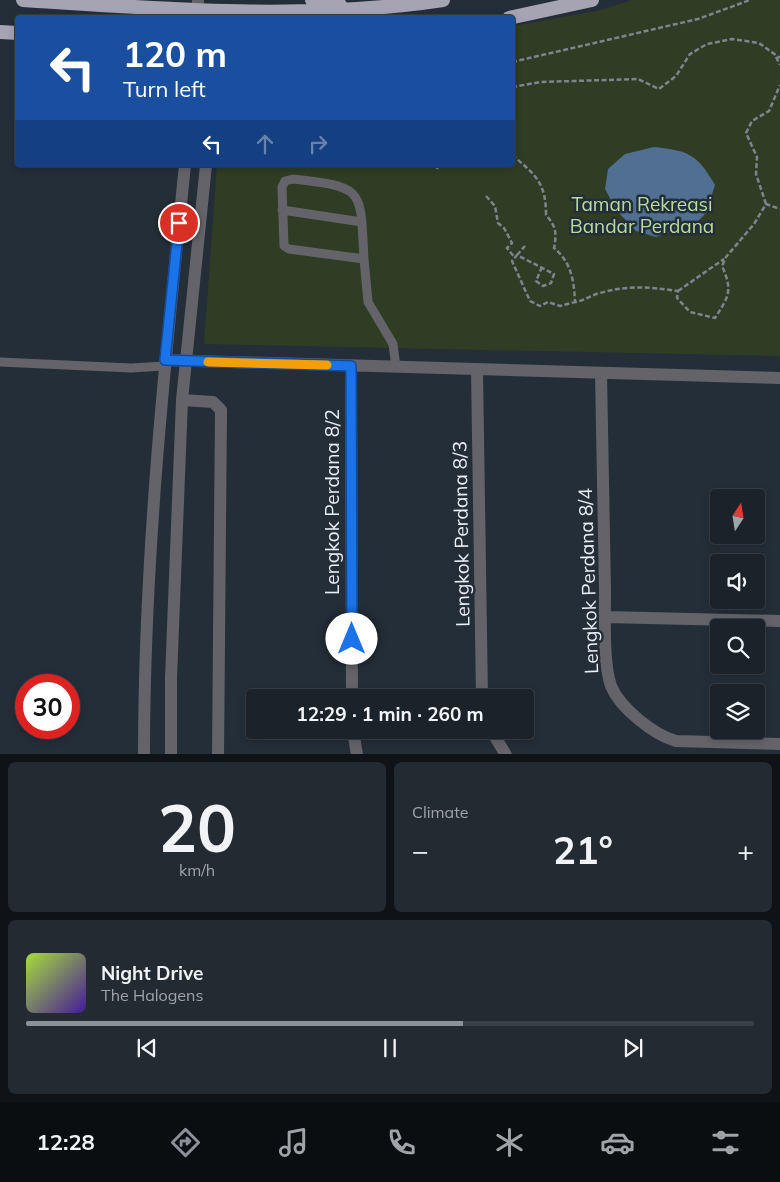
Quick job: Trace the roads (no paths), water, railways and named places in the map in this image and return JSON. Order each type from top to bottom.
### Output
[{"type":"highway","points":[[23,0],[198,10],[316,13],[398,7],[443,0]]},
{"type":"highway","points":[[102,5],[129,4],[144,0]]},
{"type":"highway","points":[[312,0],[355,7],[398,7]]},
{"type":"highway","points":[[515,17],[592,0]]},
{"type":"highway","points":[[0,32],[15,33]]},
{"type":"street","points":[[144,754],[144,678],[164,363],[185,167]]},
{"type":"street","points":[[171,754],[171,678],[182,400],[206,167]]},
{"type":"street","points":[[164,363],[185,361],[780,378]]},
{"type":"street","name":"Lengkok Perdana 8/2","points":[[351,366],[352,689]]},
{"type":"street","name":"Lengkok Perdana 8/3","points":[[477,370],[482,689]]},
{"type":"street","name":"Lengkok Perdana 8/4","points":[[601,373],[606,617],[609,674],[612,687],[619,698],[651,730],[676,741],[780,744]]},
{"type":"street","points":[[182,400],[213,402],[220,410],[218,754]]},
{"type":"street","points":[[606,617],[780,621]]},
{"type":"street","points":[[354,739],[357,754]]},
{"type":"street","points":[[497,739],[506,754]]},
{"type":"lane","points":[[364,259],[289,249],[284,246],[282,188],[286,181],[293,179],[334,184],[347,188],[360,204],[368,302],[393,344],[396,367]]},
{"type":"lane","points":[[282,210],[362,222]]},
{"type":"lane","points":[[0,362],[131,368],[164,363]]},
{"type":"water","points":[[654,147],[676,150],[691,156],[703,167],[715,185],[706,213],[696,223],[656,237],[636,231],[617,211],[605,189],[608,169],[625,154]]},
{"type":"park label","name":"Taman Rekreasi Bandar Perdana","points":[[642,215]]}]
